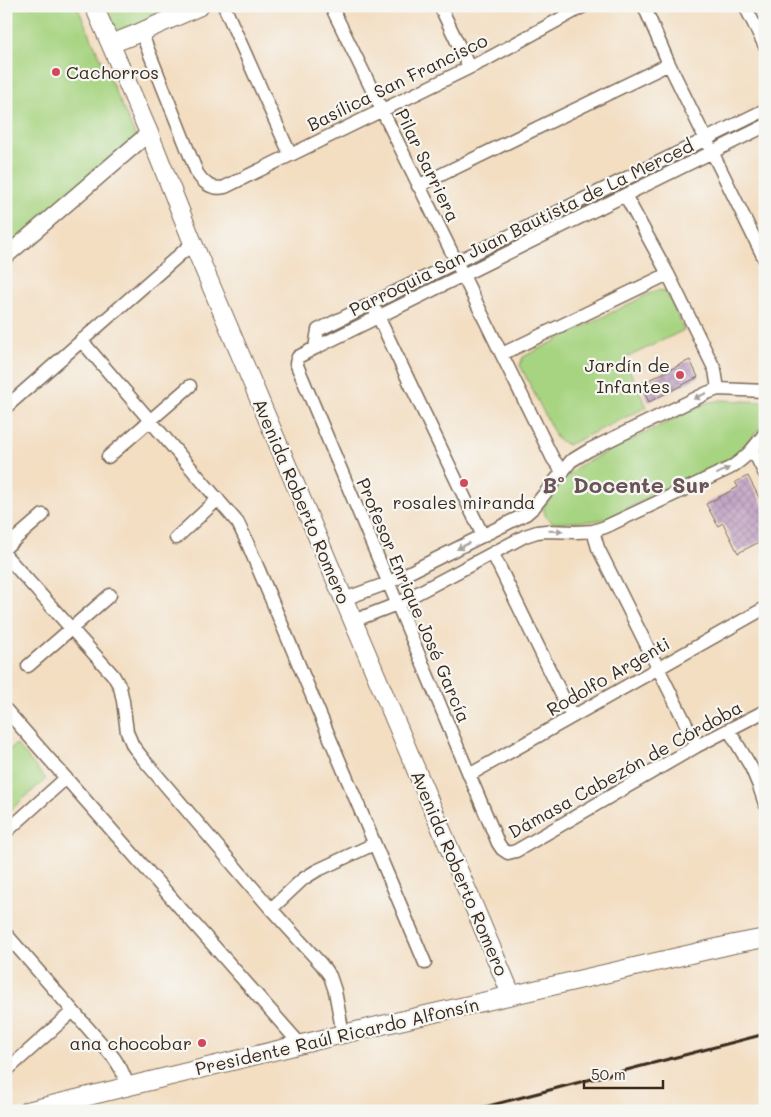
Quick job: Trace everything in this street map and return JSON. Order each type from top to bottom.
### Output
[{"type":"main road","name":"Avenida Roberto Romero","points":[[94,6],[511,994]]},
{"type":"main road","points":[[111,44],[200,6]]},
{"type":"main road","name":"Presidente Raúl Ricardo Alfonsín","points":[[27,1111],[511,994],[765,938]]},
{"type":"street","points":[[224,6],[290,154]]},
{"type":"street","name":"Pilar Sarriera","points":[[331,6],[553,458],[563,472]]},
{"type":"street","points":[[440,6],[469,67]]},
{"type":"street","name":"Basílica San Francisco","points":[[142,32],[197,173],[203,182],[211,187],[218,188],[225,187],[489,58],[560,12],[584,6]]},
{"type":"street","points":[[644,6],[669,64],[765,260]]},
{"type":"street","points":[[745,6],[765,46]]},
{"type":"street","points":[[418,186],[669,64]]},
{"type":"street","points":[[315,348],[318,330],[765,110]]},
{"type":"street","name":"Parroquia San Juan Bautista de La Merced","points":[[296,363],[298,357],[315,348],[765,126]]},
{"type":"street","points":[[6,256],[149,133]]},
{"type":"street","points":[[625,195],[668,274],[714,370],[718,389]]},
{"type":"street","points":[[6,407],[193,243]]},
{"type":"street","points":[[502,354],[668,274]]},
{"type":"street","points":[[372,303],[483,536]]},
{"type":"street","points":[[81,340],[238,523],[425,963]]},
{"type":"street","name":"Profesor Enrique José García","points":[[296,363],[396,604],[502,849]]},
{"type":"street","points":[[108,457],[190,386]]},
{"type":"street","points":[[344,599],[388,583],[526,514],[534,508],[571,461],[589,450],[718,389],[765,391]]},
{"type":"street","points":[[353,621],[396,604],[525,536],[546,530],[577,532],[593,531],[605,527],[730,468],[751,452],[765,432]]},
{"type":"street","points":[[751,452],[757,458],[765,474]]},
{"type":"street","points":[[176,538],[218,500]]},
{"type":"street","points":[[526,514],[530,526],[537,532]]},
{"type":"street","points":[[6,547],[43,515]]},
{"type":"street","points":[[593,531],[598,548],[697,746]]},
{"type":"street","points":[[493,554],[572,716]]},
{"type":"street","points":[[6,556],[113,675],[120,687],[127,732],[133,746],[330,976],[335,991],[343,1034]]},
{"type":"street","points":[[28,666],[110,595]]},
{"type":"street","name":"Rodolfo Argenti","points":[[469,775],[765,608]]},
{"type":"street","points":[[6,710],[300,1044]]},
{"type":"street","name":"Dámasa Cabezón de Córdoba","points":[[502,849],[508,854],[516,851],[697,746],[765,711]]},
{"type":"street","points":[[729,730],[751,767],[765,804]]},
{"type":"street","points":[[6,832],[66,778]]},
{"type":"street","points":[[271,909],[303,879],[374,844]]},
{"type":"street","points":[[6,934],[114,1058],[128,1086]]},
{"type":"street","points":[[6,1071],[73,1011]]},
{"type":"green space","name":"Cachorros","points":[[6,6],[77,6],[136,137],[6,250]]},
{"type":"green space","points":[[98,6],[186,6],[113,40]]},
{"type":"green space","points":[[657,290],[666,291],[684,330],[624,359],[647,407],[568,445],[557,439],[520,365],[523,357]]},
{"type":"green space","points":[[721,400],[765,402],[765,422],[739,452],[606,519],[553,523],[548,519],[544,510],[548,500],[578,466],[706,403]]},
{"type":"green space","points":[[16,744],[46,779],[6,814],[6,753]]},
{"type":"building","points":[[690,360],[698,377],[649,402],[640,384]]},
{"type":"building","points":[[748,476],[765,509],[765,539],[738,553],[723,523],[718,526],[706,504],[738,487],[735,482]]},
{"type":"railway","points":[[469,1111],[765,1034]]},
{"type":"place","name":"Cachorros","points":[[56,72]]},
{"type":"place","name":"Jardín de Infantes","points":[[680,375]]},
{"type":"place","name":"rosales miranda","points":[[464,483]]},
{"type":"place","name":"ana chocobar","points":[[202,1043]]},
{"type":"district","name":"Bº Docente Sur","points":[[626,484]]}]
